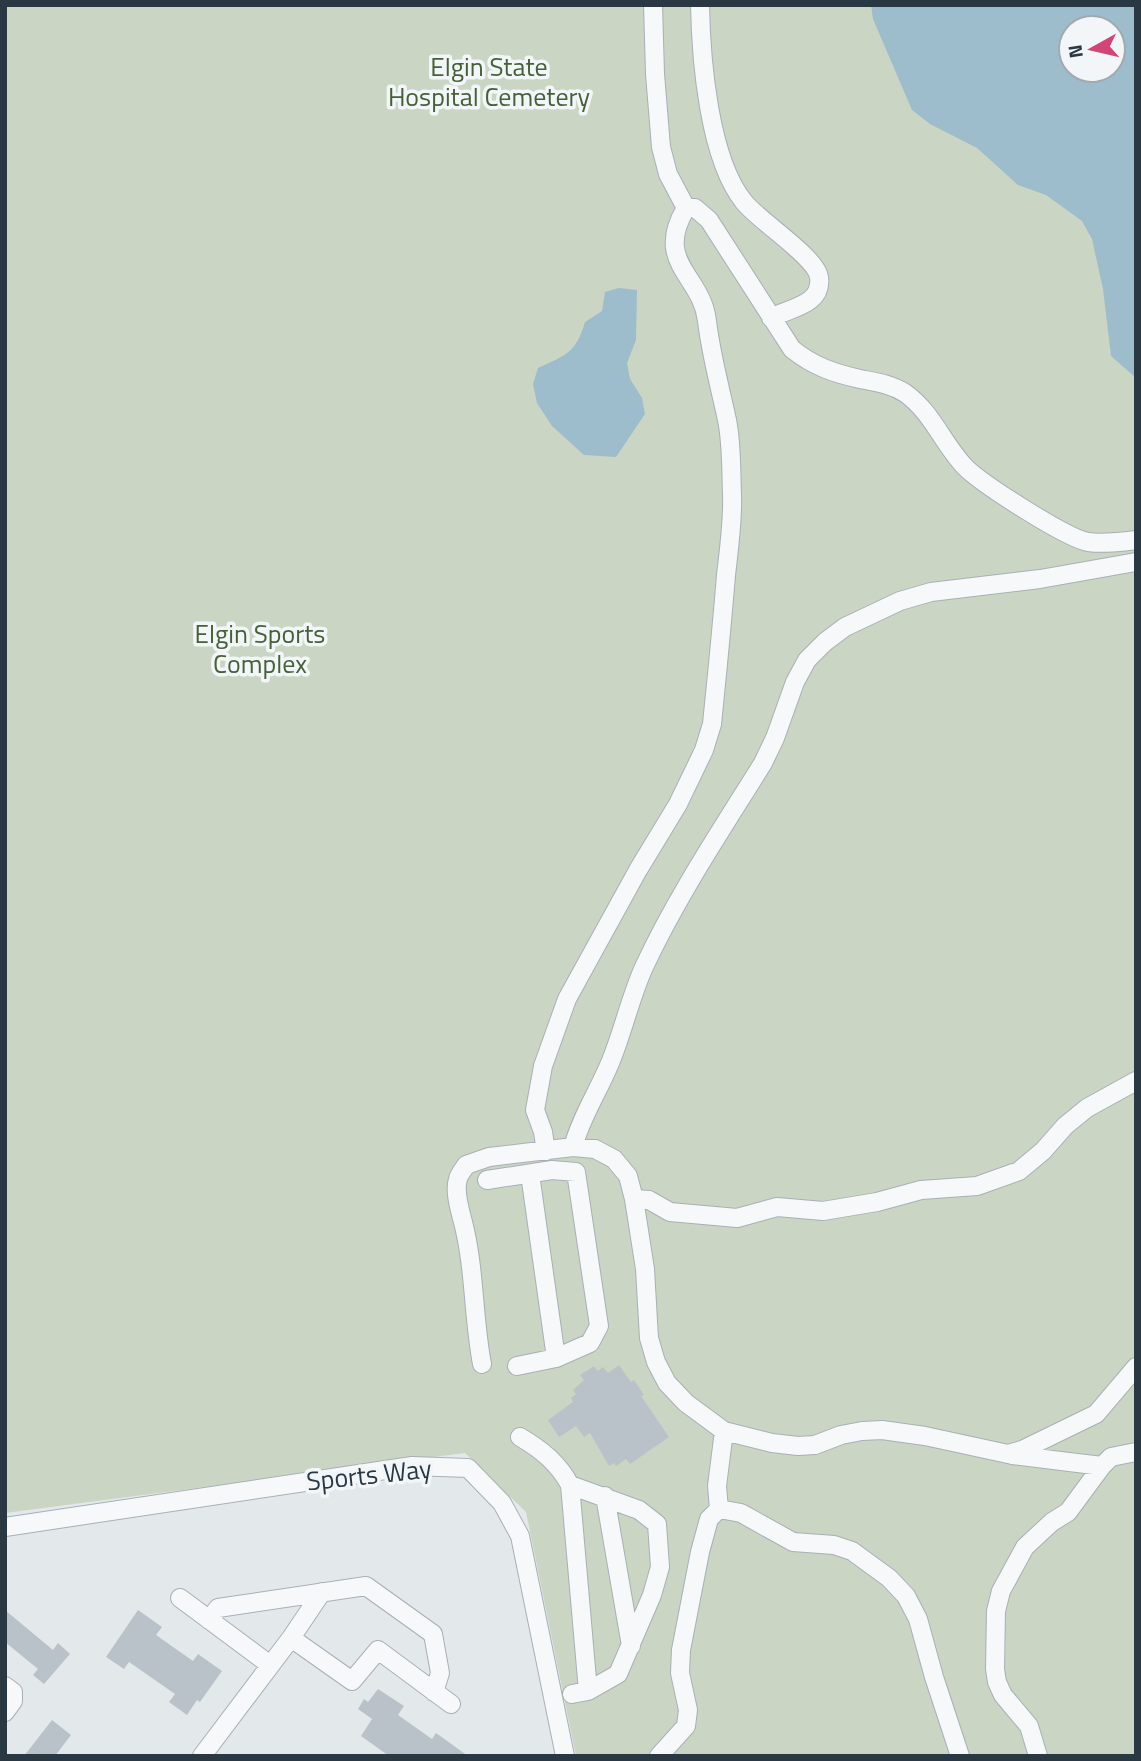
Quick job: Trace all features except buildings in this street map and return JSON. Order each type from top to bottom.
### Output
[{"type":"street","points":[[653,5],[661,147],[668,174],[686,208]]},
{"type":"street","points":[[700,5],[705,77],[719,152],[744,203],[812,261],[819,276],[818,290],[810,301],[771,318]]},
{"type":"street","points":[[686,208],[695,208],[709,220],[792,349],[810,364],[902,391],[918,404],[964,467],[1044,521],[1086,542],[1136,540]]},
{"type":"street","points":[[546,1151],[535,1110],[543,1066],[567,999],[691,780],[712,724],[732,499],[727,422],[712,360],[706,313],[676,256],[674,237],[686,208]]},
{"type":"street","points":[[573,1147],[582,1119],[611,1061],[629,1004],[656,942],[763,763],[795,682],[807,660],[845,627],[931,592],[1040,579],[1136,562]]},
{"type":"street","points":[[634,1199],[649,1200],[670,1212],[737,1218],[777,1207],[822,1211],[877,1202],[920,1190],[977,1186],[1019,1171],[1087,1108],[1136,1081]]},
{"type":"street","points":[[482,1364],[476,1335],[472,1271],[457,1180],[466,1165],[489,1157],[573,1147],[595,1149],[614,1159],[628,1176],[645,1269],[649,1338],[656,1362],[667,1383],[686,1403],[724,1431],[772,1443],[798,1446],[815,1445],[841,1435],[882,1430],[925,1436],[1008,1454],[1102,1466]]},
{"type":"street","points":[[487,1180],[552,1170],[576,1172],[599,1326],[590,1343],[556,1358],[517,1367]]},
{"type":"street","points":[[530,1174],[556,1358]]},
{"type":"street","points":[[1008,1454],[1022,1450],[1096,1414],[1136,1367]]},
{"type":"street","points":[[659,1756],[686,1726],[688,1710],[680,1673],[681,1650],[700,1552],[709,1519],[719,1509],[717,1486],[724,1431]]},
{"type":"street","points":[[520,1437],[544,1452],[561,1468],[570,1485],[580,1693],[618,1674],[652,1595],[660,1567],[657,1524],[639,1510],[570,1485]]},
{"type":"street","points":[[1038,1756],[1029,1726],[1003,1695],[997,1682],[996,1611],[1001,1591],[1026,1547],[1052,1522],[1068,1512],[1102,1466],[1111,1457],[1136,1452]]},
{"type":"street","name":"Sports Way","points":[[5,1527],[412,1466],[468,1468],[502,1503],[520,1536],[565,1756]]},
{"type":"street","points":[[605,1496],[631,1646]]},
{"type":"street","points":[[719,1509],[741,1513],[793,1542],[834,1545],[852,1551],[889,1578],[906,1596],[918,1619],[960,1756]]},
{"type":"street","points":[[209,1620],[218,1608],[366,1586],[433,1634],[440,1673],[434,1692]]},
{"type":"street","points":[[202,1756],[292,1638],[322,1591]]},
{"type":"street","points":[[180,1598],[270,1665]]},
{"type":"street","points":[[292,1638],[352,1681],[378,1650],[451,1704]]},
{"type":"street","points":[[5,1686],[13,1692],[13,1701],[5,1712]]},
{"type":"green space","points":[[5,5],[1136,5],[1136,1756],[576,1756],[526,1512],[465,1453],[5,1513]]},
{"type":"water","points":[[871,5],[1136,5],[1136,378],[1111,356],[1103,289],[1092,239],[1082,221],[1046,195],[1018,185],[977,148],[930,124],[912,110],[873,19]]},
{"type":"water","points":[[619,288],[637,290],[636,340],[627,363],[630,379],[642,398],[645,414],[616,457],[584,455],[552,426],[537,403],[533,384],[538,368],[556,360],[574,347],[585,322],[602,311],[605,292]]},
{"type":"park label","name":"Elgin State Hospital Cemetery","points":[[489,82]]},
{"type":"park label","name":"Elgin Sports Complex","points":[[260,649]]}]
